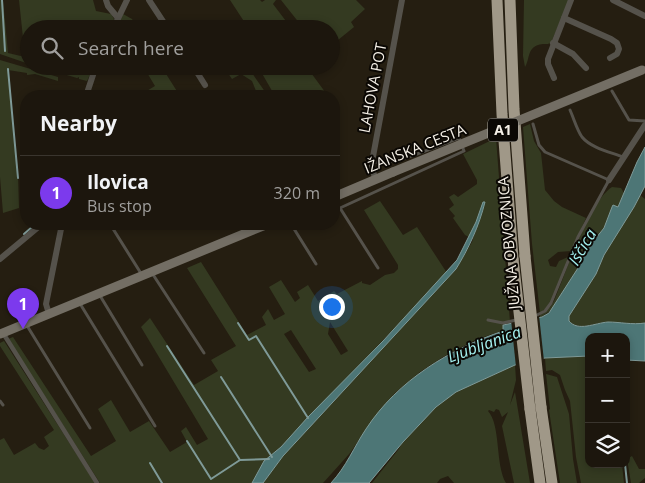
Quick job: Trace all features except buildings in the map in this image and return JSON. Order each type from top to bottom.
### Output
[{"type":"highway","name":"JUŽNA OBVOZNICA","points":[[498,0],[502,114],[513,259],[540,483]]},
{"type":"highway","name":"JUŽNA OBVOZNICA","points":[[510,0],[515,127],[525,256],[541,406],[552,483]]},
{"type":"main road","name":"IŽANSKA CESTA","points":[[340,194],[643,70]]},
{"type":"main road","points":[[1,334],[253,230]]},
{"type":"street","points":[[106,0],[108,6],[118,18],[126,0]]},
{"type":"street","points":[[149,0],[162,20]]},
{"type":"street","name":"LAHOVA POT","points":[[376,180],[372,169],[372,162],[402,0]]},
{"type":"street","points":[[554,78],[548,64],[553,43],[571,0]]},
{"type":"street","points":[[613,0],[645,16]]},
{"type":"street","points":[[564,18],[617,43],[619,49],[617,54],[610,58]]},
{"type":"street","points":[[553,43],[573,54],[586,68]]},
{"type":"street","points":[[88,90],[93,75]]},
{"type":"street","points":[[199,75],[205,85]]},
{"type":"street","points":[[609,180],[645,124]]},
{"type":"street","points":[[0,259],[35,230]]},
{"type":"street","points":[[49,314],[46,304],[61,230]]},
{"type":"street","points":[[1,334],[98,483]]},
{"type":"lane","points":[[612,91],[628,120],[645,120]]},
{"type":"lane","points":[[570,110],[584,139],[623,157]]},
{"type":"lane","points":[[530,317],[545,311],[551,303],[578,237],[609,180],[545,152],[539,145],[533,124]]},
{"type":"lane","points":[[372,162],[383,164],[459,138],[464,151],[340,208],[378,268]]},
{"type":"lane","points":[[357,187],[361,198]]},
{"type":"lane","points":[[114,230],[204,353]]},
{"type":"lane","points":[[295,230],[316,264]]},
{"type":"lane","points":[[99,294],[142,365]]},
{"type":"lane","points":[[79,302],[155,426]]},
{"type":"lane","points":[[488,320],[503,323],[521,319]]},
{"type":"lane","points":[[26,324],[90,428]]},
{"type":"lane","points":[[0,400],[3,405]]},
{"type":"green space","points":[[0,0],[3,0],[8,53],[20,56],[20,61],[0,54]]},
{"type":"green space","points":[[19,0],[93,0],[96,11],[111,14],[114,19],[21,20]]},
{"type":"green space","points":[[230,0],[260,0],[262,2],[265,0],[276,0],[273,4],[285,20],[243,20]]},
{"type":"green space","points":[[281,0],[356,0],[365,9],[351,22],[354,27],[340,38],[340,20],[297,20]]},
{"type":"green space","points":[[524,0],[569,0],[551,43],[540,44],[534,47],[530,52],[525,67],[523,56]]},
{"type":"green space","points":[[123,14],[133,20],[120,20]]},
{"type":"green space","points":[[0,60],[20,66],[20,72],[8,70],[18,172],[19,208],[3,213],[0,177]]},
{"type":"green space","points":[[38,75],[58,77],[58,81]]},
{"type":"green space","points":[[67,75],[90,75],[87,81],[79,79],[79,77]]},
{"type":"green space","points":[[148,75],[167,75],[176,90],[148,90],[155,86]]},
{"type":"green space","points":[[229,75],[239,75],[232,79]]},
{"type":"green space","points":[[243,75],[253,75],[264,90],[256,90],[252,81]]},
{"type":"green space","points":[[263,75],[313,75],[324,90],[272,90]]},
{"type":"green space","points":[[530,124],[534,141],[541,153],[545,190],[562,207],[586,218],[571,251],[558,252],[548,260],[550,266],[556,267],[559,261],[568,257],[554,297],[540,313],[532,244],[523,127]]},
{"type":"green space","points":[[496,138],[510,322],[504,330],[475,340],[443,357],[420,372],[395,393],[350,453],[323,483],[263,483],[283,456],[456,269],[472,242],[485,202],[469,237],[465,235],[453,218],[455,216],[449,209],[454,205],[449,197],[454,194],[458,197],[477,184],[477,180],[463,154]]},
{"type":"green space","points":[[612,187],[621,188],[624,193],[618,207],[612,207],[604,228],[588,248],[578,268],[551,310],[540,318],[540,315],[554,301],[578,240],[594,208],[603,195]]},
{"type":"green space","points":[[640,195],[645,199],[645,324],[608,322],[577,326],[572,324],[568,321],[569,316],[596,274],[604,255]]},
{"type":"green space","points":[[380,201],[403,235],[417,227],[447,273],[281,447],[264,461],[252,483],[100,483],[8,339],[13,337],[91,456],[116,441],[98,409],[111,400],[130,432],[149,421],[170,452],[187,442],[181,431],[186,427],[197,445],[208,439],[141,327],[150,318],[194,385],[218,371],[211,360],[236,346],[187,268],[201,262],[247,335],[266,325],[262,317],[268,309],[274,320],[285,314],[269,287],[281,280],[295,302],[300,298],[297,292],[308,285],[318,301],[334,291],[337,294],[362,281],[362,283],[370,285],[398,269],[398,265],[364,210]],"holes":[[[330,322],[348,351],[341,355],[328,334]],[[291,330],[316,369],[309,372],[284,334]]]},
{"type":"green space","points":[[4,341],[95,483],[0,483],[0,440],[4,438],[14,455],[35,443],[44,450],[49,446],[44,437],[54,430],[0,346],[0,343]]},
{"type":"green space","points":[[585,356],[585,468],[622,468],[624,483],[581,483],[570,401],[560,375],[552,370],[546,371],[545,358]]},
{"type":"green space","points":[[515,365],[516,380],[510,405],[515,392],[530,483],[514,483],[502,426],[508,412],[502,417],[499,410],[496,409],[494,412],[488,411],[495,426],[500,466],[506,483],[454,483],[448,476],[440,479],[437,483],[372,483],[403,442],[439,404],[456,392]]},
{"type":"green space","points":[[546,374],[557,377],[569,414],[577,483],[560,483],[549,410]]},
{"type":"green space","points":[[632,456],[639,469],[645,469],[645,478],[639,483],[631,483],[628,468],[630,457]]},
{"type":"water","name":"Ljubljanica","points":[[645,147],[645,186],[604,255],[596,274],[569,316],[569,321],[577,326],[608,322],[645,323],[645,361],[630,360],[630,333],[585,333],[585,356],[545,358],[515,365],[456,392],[436,407],[403,442],[369,483],[331,483],[379,411],[409,381],[445,357],[483,338],[503,331],[503,325],[542,317],[549,313],[578,268],[588,248],[604,228],[613,205],[618,207]]},
{"type":"water","points":[[483,202],[485,202],[483,211],[477,228],[456,269],[283,456],[263,483],[252,483],[264,461],[281,447],[383,341],[457,260],[476,222]]},
{"type":"pier","points":[[539,315],[544,361],[516,367],[511,320]]},
{"type":"waterway","points":[[2,0],[5,51]]},
{"type":"waterway","points":[[8,69],[18,178]]},
{"type":"waterway","points":[[24,234],[29,230]]},
{"type":"waterway","points":[[238,323],[249,340],[256,336],[308,418]]},
{"type":"waterway","points":[[167,346],[240,460]]},
{"type":"waterway","points":[[221,377],[272,457]]},
{"type":"waterway","points":[[187,441],[211,479],[240,460],[269,459]]},
{"type":"waterway","points":[[150,463],[162,483]]},
{"type":"waterway","points":[[625,468],[627,483]]},
{"type":"place","name":"Ilovica","points":[[23,329]]},
{"type":"water label","name":"Iščica","points":[[582,247]]}]
